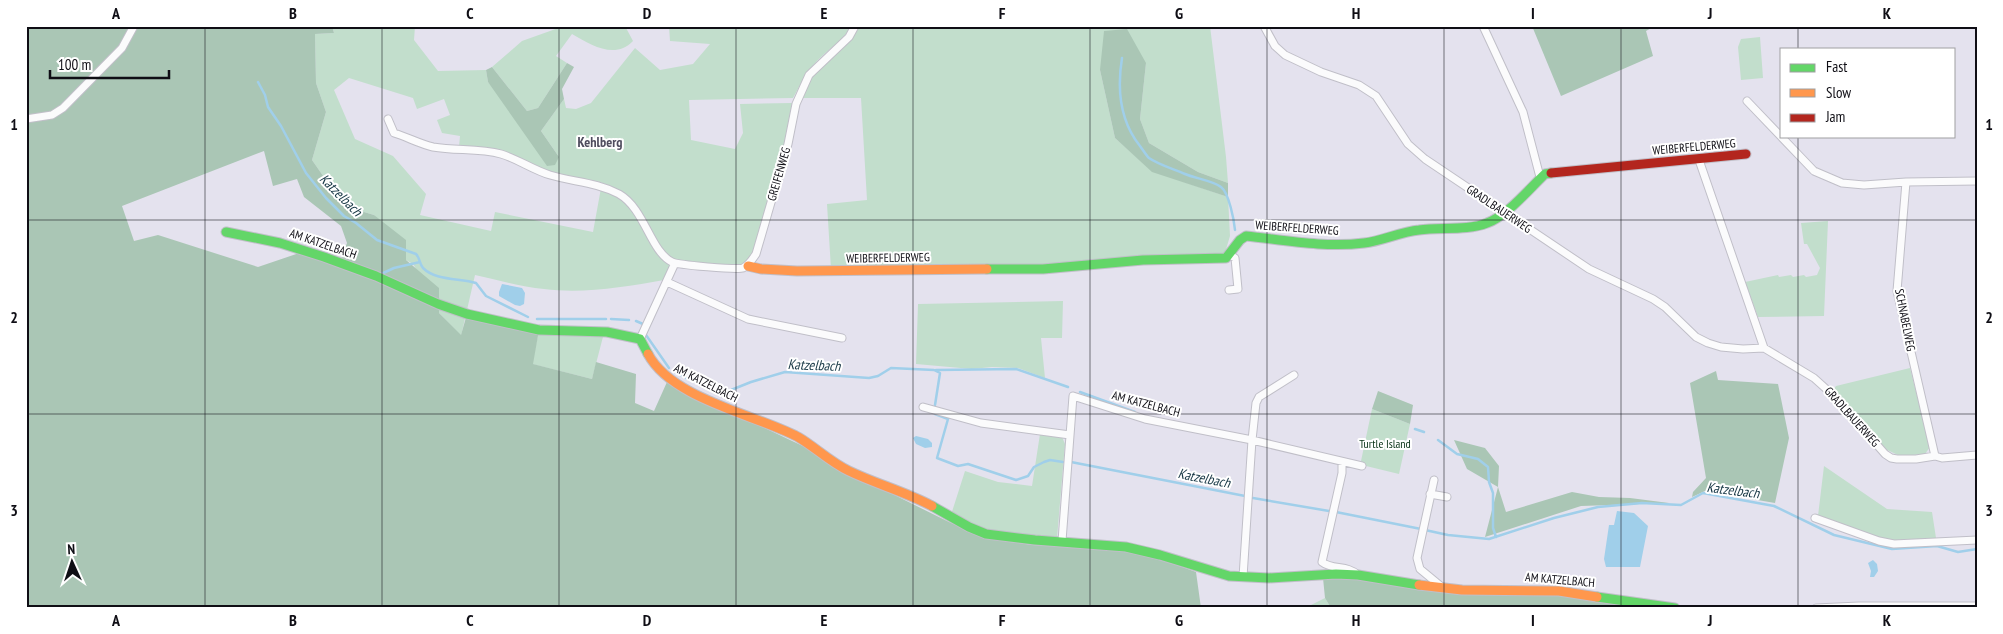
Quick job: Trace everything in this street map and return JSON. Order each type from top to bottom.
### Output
[{"type":"street","points":[[26,119],[52,115],[63,108],[122,48],[134,26]]},
{"type":"street","name":"GREIFENWEG","points":[[748,266],[756,254],[766,224],[788,144],[797,101],[809,75],[849,37],[855,26]]},
{"type":"street","name":"GRADLBAUERWEG","points":[[1264,26],[1275,46],[1286,55],[1321,72],[1359,85],[1376,96],[1414,150],[1435,167],[1589,269],[1665,307],[1696,337],[1708,343],[1743,349],[1764,348],[1824,386],[1890,458],[1916,459],[1935,456],[1942,458],[1977,455]]},
{"type":"street","points":[[1482,26],[1523,112],[1540,177]]},
{"type":"street","points":[[1747,101],[1780,135]]},
{"type":"street","points":[[388,118],[394,133],[432,147],[494,152],[550,175],[584,181],[606,188],[621,196],[633,206],[642,218],[658,248],[675,263],[729,270],[748,266]]},
{"type":"street","points":[[1782,138],[1814,171],[1842,183],[1977,182]]},
{"type":"street","name":"WEIBERFELDERWEG","points":[[748,266],[761,269],[797,271],[1043,269],[1143,260],[1226,258],[1230,255],[1240,238],[1246,236],[1316,243],[1365,243],[1418,230],[1474,226],[1488,222],[1505,212],[1544,174],[1746,154]]},
{"type":"street","points":[[1699,160],[1764,348]]},
{"type":"street","name":"SCHNABELWEG","points":[[1906,182],[1897,292],[1935,456]]},
{"type":"street","name":"AM KATZELBACH","points":[[226,232],[280,243],[324,257],[376,276],[438,304],[467,314],[539,330],[608,332],[640,339],[654,365],[673,382],[724,407],[797,437],[847,470],[930,505],[969,527],[986,534],[1035,540],[1102,544],[1147,551],[1229,576],[1269,578],[1358,574],[1443,588],[1559,590],[1675,608]]},
{"type":"street","points":[[1229,290],[1238,290],[1235,258],[1230,255]]},
{"type":"street","points":[[640,339],[675,263]]},
{"type":"street","points":[[667,282],[748,319],[842,338]]},
{"type":"street","points":[[1243,577],[1255,410],[1260,397],[1294,375]]},
{"type":"street","name":"AM KATZELBACH","points":[[1062,541],[1073,396],[1145,418],[1252,440],[1322,456],[1342,463],[1362,466]]},
{"type":"street","points":[[923,408],[970,421],[1070,435]]},
{"type":"street","name":"AM KATZELBACH","points":[[1342,463],[1342,473],[1322,562],[1326,565],[1354,570],[1358,574]]},
{"type":"street","points":[[1434,480],[1417,554],[1417,563],[1420,569],[1443,588]]},
{"type":"street","points":[[1430,494],[1447,497]]},
{"type":"street","points":[[1815,518],[1879,541],[1894,544],[1977,540]]},
{"type":"street","points":[[1816,608],[1977,606]]},
{"type":"green space","points":[[26,26],[332,26],[334,33],[315,34],[316,83],[326,112],[312,160],[344,206],[374,215],[406,240],[406,260],[439,288],[439,313],[461,335],[467,314],[539,330],[533,364],[592,379],[596,362],[636,374],[635,403],[654,411],[667,382],[807,448],[854,475],[985,538],[1032,545],[1105,548],[1155,557],[1196,572],[1201,608],[26,608]],"holes":[[[264,151],[273,186],[297,179],[304,197],[341,226],[347,243],[341,259],[311,249],[258,267],[158,235],[134,241],[122,206]]]},
{"type":"green space","points":[[332,26],[415,26],[414,40],[438,71],[486,70],[488,82],[559,157],[541,131],[564,99],[566,108],[576,109],[591,103],[635,48],[660,70],[693,64],[710,44],[670,41],[669,26],[851,26],[836,45],[813,65],[793,98],[689,100],[691,140],[735,149],[743,133],[740,104],[792,103],[784,147],[752,256],[747,263],[740,267],[693,263],[672,259],[656,240],[641,211],[615,188],[593,180],[545,171],[498,149],[459,147],[460,136],[442,133],[437,120],[450,115],[444,99],[417,109],[413,98],[349,78],[334,90],[355,139],[393,156],[426,194],[420,215],[491,231],[495,212],[593,232],[601,188],[616,195],[631,208],[671,265],[664,280],[574,291],[535,288],[475,275],[461,336],[439,313],[438,304],[413,264],[406,260],[374,215],[344,206],[312,160],[326,112],[316,83],[315,34],[334,33]]},
{"type":"green space","points":[[564,26],[625,26],[633,41],[626,47],[611,50],[595,46],[572,34],[556,56],[567,63],[538,108],[527,111],[492,67],[522,41]]},
{"type":"green space","points":[[860,26],[1210,26],[1228,183],[1198,172],[1149,143],[1140,119],[1146,63],[1100,70],[1115,138],[1152,171],[1228,197],[1230,236],[1224,256],[1087,264],[831,269],[827,204],[867,200],[861,98],[801,98],[813,76],[851,40]]},
{"type":"green space","points":[[1532,26],[1655,26],[1646,31],[1653,56],[1561,96]]},
{"type":"green space","points":[[1127,29],[1146,63],[1140,119],[1149,143],[1198,172],[1228,183],[1228,197],[1152,172],[1115,138],[1100,70],[1104,31]]},
{"type":"green space","points":[[1760,37],[1763,78],[1741,80],[1738,47],[1741,39]]},
{"type":"green space","points":[[567,63],[574,67],[562,89],[564,99],[541,131],[559,157],[555,165],[547,166],[488,82],[486,70],[492,67],[527,111],[538,108]]},
{"type":"green space","points":[[1828,221],[1824,316],[1758,317],[1745,282],[1778,275],[1779,277],[1804,275],[1806,277],[1817,275],[1820,268],[1807,244],[1804,244],[1801,223]]},
{"type":"green space","points":[[1063,301],[1062,338],[1041,338],[1045,378],[1018,368],[992,367],[972,369],[916,364],[918,304]]},
{"type":"green space","points":[[539,330],[604,333],[592,379],[532,364]]},
{"type":"green space","points":[[1910,368],[1930,447],[1925,454],[1900,456],[1883,448],[1833,390],[1836,386]]},
{"type":"green space","points":[[1716,371],[1718,380],[1778,384],[1789,438],[1775,503],[1705,491],[1692,497],[1693,492],[1706,478],[1690,383]]},
{"type":"green space","points":[[1378,391],[1413,405],[1410,424],[1372,409]]},
{"type":"green space","name":"Turtle Island","points":[[1372,409],[1410,424],[1399,474],[1366,466],[1361,461]]},
{"type":"green space","points":[[1040,434],[1062,437],[1065,444],[1057,538],[996,533],[950,518],[965,471],[998,482],[1032,486]]},
{"type":"green space","points":[[1454,440],[1485,448],[1499,466],[1498,487],[1467,469]]},
{"type":"green space","points":[[1824,466],[1887,509],[1932,512],[1936,538],[1897,541],[1878,537],[1818,516]]},
{"type":"green space","points":[[1498,487],[1506,512],[1572,492],[1599,497],[1630,498],[1669,503],[1581,506],[1485,537]]},
{"type":"green space","points":[[1323,578],[1354,578],[1568,594],[1647,608],[1331,608],[1325,598]]},
{"type":"green space","points":[[1325,598],[1331,608],[1305,608]]},
{"type":"water","points":[[502,284],[522,288],[525,293],[524,304],[520,306],[515,305],[499,296]]},
{"type":"water","points":[[916,436],[928,439],[932,443],[932,447],[925,448],[916,444],[913,438]]},
{"type":"water","points":[[1617,511],[1634,513],[1648,526],[1640,567],[1606,567],[1604,559],[1609,525],[1614,525]]},
{"type":"water","points":[[1873,560],[1877,564],[1878,571],[1874,577],[1870,577],[1871,571],[1868,563]]},
{"type":"waterway","points":[[1122,58],[1120,93],[1124,115],[1133,136],[1149,158],[1162,165],[1221,187],[1229,201],[1235,230]]},
{"type":"waterway","name":"Katzelbach","points":[[258,82],[265,95],[268,107],[281,126],[306,173],[326,198],[344,216],[377,240],[416,254],[423,268],[428,272],[441,277],[476,283],[486,296],[528,317]]},
{"type":"waterway","points":[[379,275],[394,268],[420,262]]},
{"type":"waterway","name":"Katzelbach","points":[[537,319],[606,319]]},
{"type":"waterway","name":"Katzelbach","points":[[611,319],[629,320]]},
{"type":"waterway","name":"Katzelbach","points":[[636,321],[643,324]]},
{"type":"waterway","name":"Katzelbach","points":[[646,335],[669,368]]},
{"type":"waterway","name":"Katzelbach","points":[[696,382],[717,391],[731,390],[785,372],[869,378],[878,376],[891,368],[934,370],[940,373],[935,405]]},
{"type":"waterway","name":"Katzelbach","points":[[936,370],[1016,369],[1068,387]]},
{"type":"waterway","name":"Katzelbach","points":[[673,371],[688,379]]},
{"type":"waterway","name":"Katzelbach","points":[[1080,392],[1135,412]]},
{"type":"waterway","name":"Katzelbach","points":[[935,414],[948,419],[937,458],[958,466],[968,464],[1016,480],[1028,476],[1034,467],[1044,462],[1050,460],[1063,462]]},
{"type":"waterway","points":[[1415,429],[1424,432]]},
{"type":"waterway","points":[[1438,440],[1457,454],[1478,459],[1488,467],[1489,482],[1493,493],[1493,528],[1496,537]]},
{"type":"waterway","name":"Katzelbach","points":[[1071,462],[1245,496]]},
{"type":"waterway","name":"Katzelbach","points":[[1425,530],[1448,535],[1489,539],[1554,518],[1598,507],[1642,503],[1681,505],[1703,493],[1774,506],[1834,535],[1892,549],[1937,546],[1958,552],[1977,549]]},
{"type":"waterway","name":"Katzelbach","points":[[1253,498],[1329,511]]},
{"type":"waterway","name":"Katzelbach","points":[[1336,512],[1421,529]]},
{"type":"traffic: fast","points":[[987,269],[1043,269],[1143,260],[1226,258],[1240,240],[1246,236],[1334,245],[1371,242],[1419,230],[1471,227],[1495,220],[1518,202],[1545,174],[1551,173]]},
{"type":"traffic: fast","points":[[226,232],[280,243],[324,257],[376,276],[438,304],[467,314],[539,330],[607,332],[640,339],[648,354]]},
{"type":"traffic: fast","points":[[932,506],[969,527],[986,534],[1126,547],[1160,555],[1229,576],[1269,578],[1336,574],[1358,575],[1419,585]]},
{"type":"traffic: fast","points":[[1597,597],[1675,608]]},
{"type":"traffic: slow","points":[[748,266],[761,269],[797,271],[987,269]]},
{"type":"traffic: slow","points":[[648,354],[660,370],[675,383],[694,394],[798,437],[849,471],[932,506]]},
{"type":"traffic: slow","points":[[1419,585],[1462,590],[1559,591],[1597,597]]},
{"type":"traffic: jam","points":[[1551,173],[1746,154]]},
{"type":"district","name":"Kehlberg","points":[[600,142]]}]
